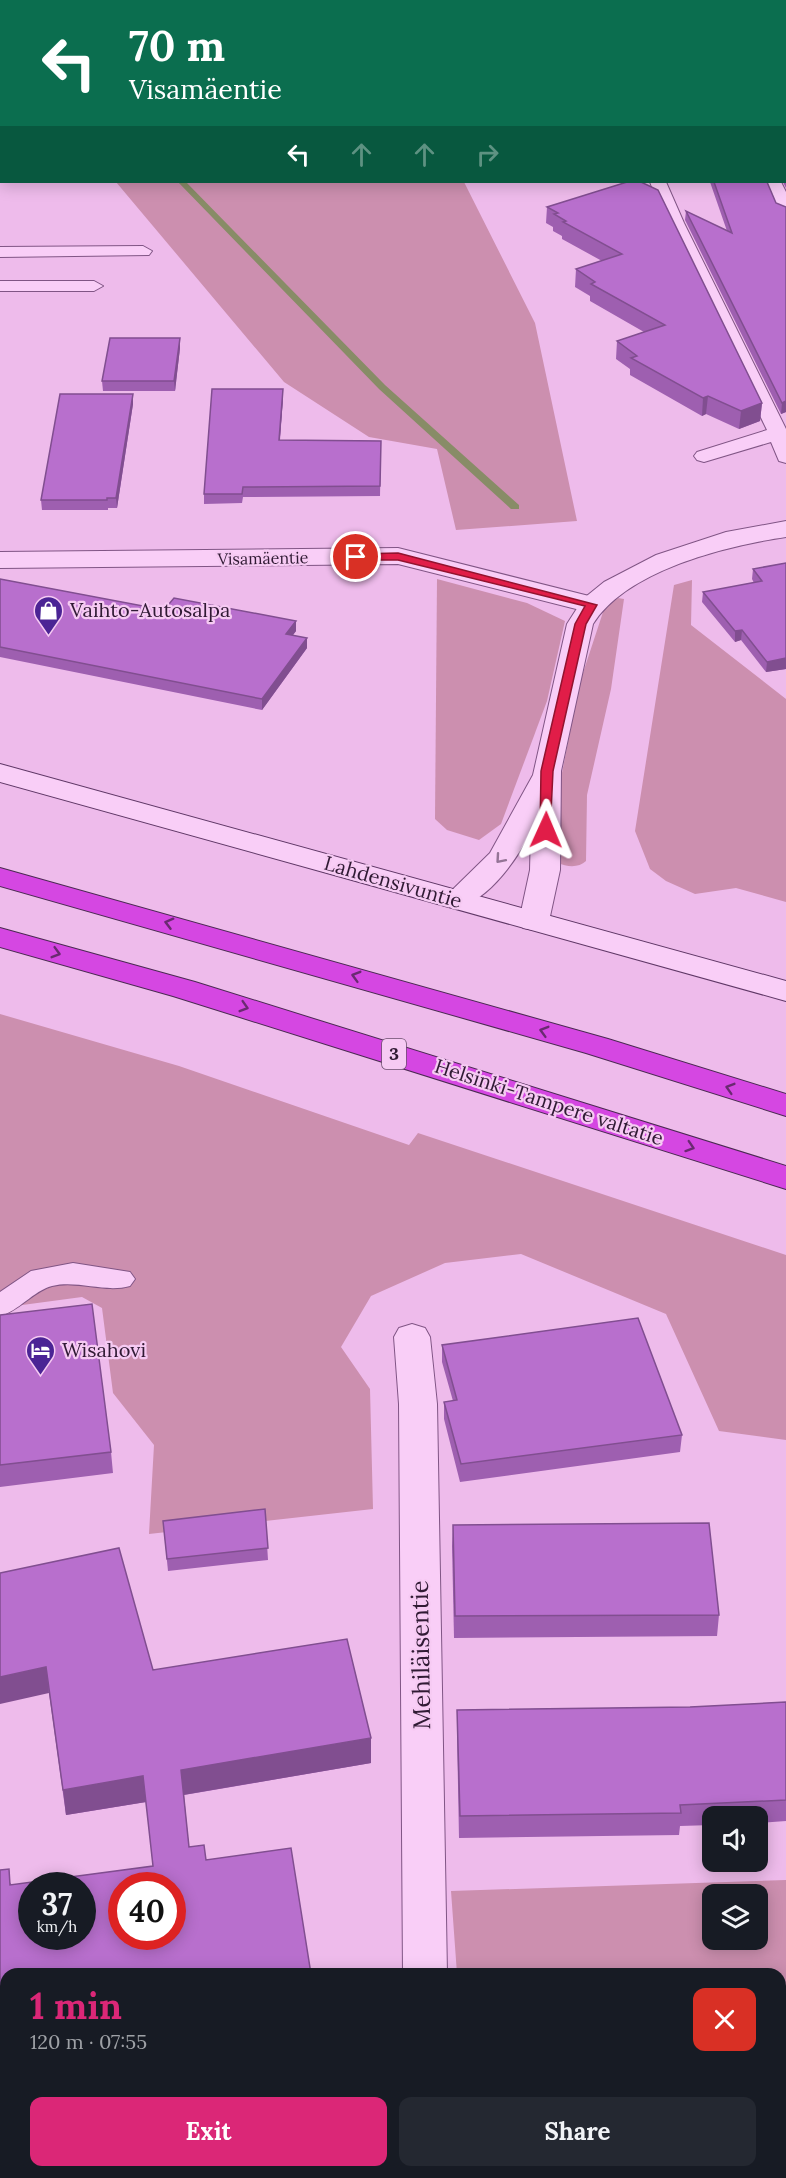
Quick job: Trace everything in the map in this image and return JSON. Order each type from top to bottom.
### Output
[{"type":"highway","points":[[0,877],[597,1046],[786,1105]]},
{"type":"highway","name":"Helsinki-Tampere valtatie","points":[[0,937],[184,989],[786,1178]]},
{"type":"street","points":[[534,921],[545,870],[547,771],[580,624],[591,605],[622,583],[692,549],[735,537],[786,529]]},
{"type":"street","name":"Visamäentie","points":[[0,560],[398,556],[591,605]]},
{"type":"street","points":[[458,899],[503,857],[547,771]]},
{"type":"street","name":"Lahdensivuntie","points":[[0,772],[786,991]]},
{"type":"street","name":"Mehiläisentie","points":[[412,1337],[418,1404],[425,1968]]},
{"type":"lane","points":[[658,183],[679,232],[778,433],[786,457]]},
{"type":"lane","points":[[772,183],[786,212]]},
{"type":"lane","points":[[0,252],[143,251]]},
{"type":"lane","points":[[0,286],[94,286]]},
{"type":"lane","points":[[704,456],[778,433]]},
{"type":"lane","points":[[0,1306],[41,1278],[73,1273],[120,1279]]},
{"type":"shaded area","points":[[117,183],[465,183],[535,323],[577,521],[456,530],[437,449],[369,437],[284,382]]},
{"type":"shaded area","points":[[437,579],[527,603],[565,621],[547,701],[501,824],[479,840],[447,830],[435,819]]},
{"type":"shaded area","points":[[692,580],[691,625],[786,699],[786,902],[736,888],[695,894],[666,881],[650,869],[635,831],[674,585]]},
{"type":"shaded area","points":[[618,598],[624,599],[611,689],[587,795],[586,861],[576,866],[565,865],[558,863],[561,778],[579,685],[605,606]]},
{"type":"shaded area","points":[[0,1014],[179,1066],[409,1145],[418,1133],[786,1255],[786,1440],[719,1431],[666,1314],[521,1254],[445,1263],[371,1296],[341,1347],[370,1389],[373,1509],[149,1534],[154,1445],[113,1393],[102,1308],[82,1297],[0,1308]]},
{"type":"shaded area","points":[[786,1880],[786,1968],[457,1968],[451,1891]]},
{"type":"building","points":[[624,183],[643,183],[658,190],[762,403],[741,411],[708,396],[703,398],[631,358],[637,356],[617,341],[665,325],[591,284],[595,282],[576,269],[622,254],[563,222],[566,221],[547,207]]},
{"type":"building","points":[[714,183],[767,183],[776,203],[786,207],[786,401],[782,403],[686,211],[732,233]]},
{"type":"building","points":[[110,338],[180,338],[174,381],[102,381]]},
{"type":"building","points":[[212,389],[283,389],[279,440],[381,441],[380,486],[243,487],[242,494],[204,494]]},
{"type":"building","points":[[60,394],[133,394],[116,498],[41,500]]},
{"type":"building","points":[[786,563],[786,658],[767,662],[742,630],[735,631],[703,592],[762,581],[753,569]]},
{"type":"building","points":[[0,579],[164,610],[174,598],[296,621],[286,634],[307,638],[262,699],[0,647]]},
{"type":"building","points":[[92,1304],[111,1452],[0,1465],[0,1315]]},
{"type":"building","points":[[638,1318],[682,1435],[461,1464],[444,1402],[457,1400],[442,1345]]},
{"type":"building","points":[[265,1509],[268,1548],[167,1559],[163,1521]]},
{"type":"building","points":[[709,1523],[719,1615],[455,1616],[453,1525]]},
{"type":"building","points":[[119,1548],[153,1670],[347,1639],[371,1738],[181,1770],[189,1847],[204,1845],[206,1860],[291,1848],[310,1968],[0,1968],[0,1870],[9,1869],[10,1885],[18,1884],[18,1950],[96,1950],[96,1874],[153,1866],[143,1776],[63,1790],[46,1667],[0,1677],[0,1573]]},
{"type":"building","points":[[786,1702],[786,1800],[680,1805],[681,1813],[460,1816],[457,1710],[690,1707]]},
{"type":"waterway","points":[[183,183],[382,387],[515,507]]},
{"type":"place","name":"Vaihto-Autosalpa","points":[[49,636]]},
{"type":"place","name":"Wisahovi","points":[[41,1376]]},
{"type":"route","points":[[356,557],[398,556],[591,605],[580,624],[547,771],[546,830]]}]
